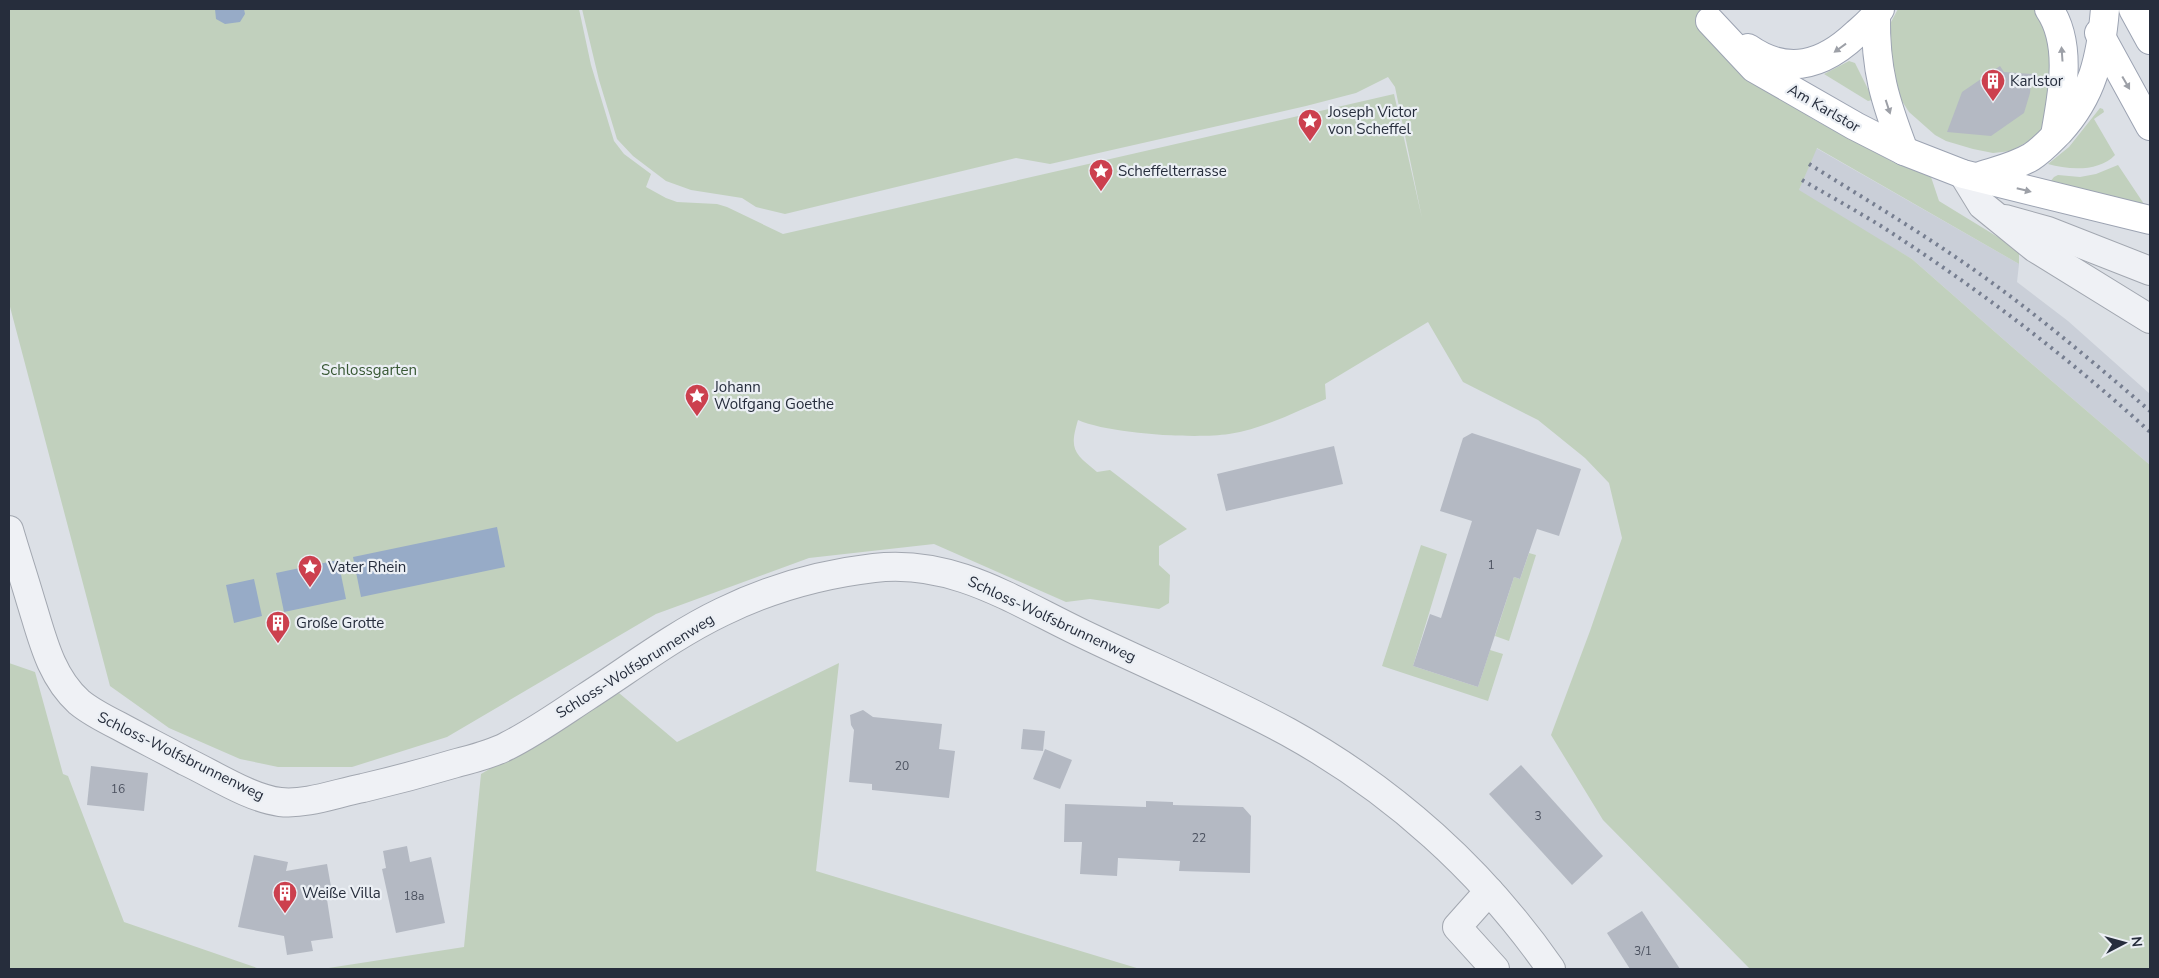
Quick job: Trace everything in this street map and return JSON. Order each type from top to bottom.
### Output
[{"type":"main road","points":[[2048,9],[2058,30],[2062,63],[2060,104],[2054,137]]},
{"type":"main road","points":[[2089,9],[2102,40],[2150,126]]},
{"type":"main road","points":[[1970,175],[2008,168],[2030,158],[2067,123],[2084,98],[2094,76],[2102,40],[2105,9]]},
{"type":"main road","points":[[2133,9],[2150,40]]},
{"type":"main road","points":[[1878,12],[1876,49],[1880,82],[1904,151]]},
{"type":"main road","name":"Am Karlstor","points":[[1878,12],[1847,43],[1829,56],[1815,62],[1800,64],[1776,61],[1754,52],[1710,21],[1754,68],[1854,126],[1904,151],[1970,175],[2023,190],[2150,220]]},
{"type":"street","points":[[1970,175],[1982,205],[1994,216],[2035,248],[2150,319]]},
{"type":"street","points":[[1994,216],[2048,231],[2150,270]]},
{"type":"street","name":"Schloss-Wolfsbrunnenweg","points":[[9,530],[46,651],[57,673],[74,697],[102,718],[228,782],[270,800],[285,803],[314,799],[388,782],[498,751],[528,734],[685,632],[742,603],[789,586],[827,576],[874,568],[916,567],[947,572],[983,584],[1076,631],[1288,732],[1358,775],[1390,798],[1435,836],[1511,915],[1551,969]]},
{"type":"street","points":[[1488,891],[1457,926],[1495,969]]},
{"type":"shaded area","points":[[1816,148],[2019,264],[2017,282],[2068,321],[2150,394],[2150,465],[1912,259],[1798,192]]},
{"type":"green space","name":"Schlossgarten","points":[[9,9],[579,9],[591,65],[614,141],[624,154],[651,174],[646,187],[677,202],[717,204],[727,207],[783,234],[1394,94],[1422,218],[1395,87],[1388,77],[1356,93],[1306,106],[1050,164],[1016,158],[785,214],[756,207],[742,198],[691,190],[666,181],[633,156],[617,139],[599,80],[582,9],[1718,9],[1703,31],[1811,118],[1893,162],[1931,177],[1939,201],[2019,250],[2019,264],[1817,148],[1799,190],[1912,259],[2150,465],[2150,969],[1750,969],[1603,820],[1551,735],[1622,538],[1609,483],[1585,458],[1538,420],[1463,382],[1428,322],[1325,384],[1326,399],[1242,432],[1195,436],[1152,434],[1110,429],[1078,420],[1074,445],[1083,460],[1097,472],[1110,470],[1187,529],[1159,546],[1159,565],[1170,575],[1169,603],[1159,609],[1090,599],[1066,602],[934,544],[809,558],[656,614],[447,737],[352,767],[278,767],[240,759],[169,728],[110,686],[9,303]]},
{"type":"green space","points":[[1898,9],[2037,9],[2054,56],[2045,120],[2040,131],[2027,142],[2011,151],[1993,153],[1946,141],[1935,135],[1909,112],[1894,87],[1889,33],[1891,22]]},
{"type":"green space","points":[[1849,61],[1855,63],[1872,100],[1868,101],[1824,74]]},
{"type":"green space","points":[[2100,108],[2104,112],[2094,119],[2115,155],[2108,161],[2092,167],[2065,168],[2048,164],[2069,147]]},
{"type":"green space","points":[[2118,165],[2144,204],[2050,182],[2058,175],[2080,177],[2096,174]]},
{"type":"green space","points":[[1421,545],[1447,554],[1413,666],[1478,687],[1490,650],[1503,654],[1488,701],[1382,666]]},
{"type":"green space","points":[[1529,553],[1536,555],[1509,641],[1495,636],[1514,577],[1520,579]]},
{"type":"green space","points":[[9,663],[35,672],[63,774],[68,776],[124,922],[260,969],[9,969]]},
{"type":"green space","points":[[839,663],[816,871],[1140,969],[322,969],[464,947],[481,774],[619,693],[677,742]]},
{"type":"water","points":[[215,9],[244,9],[245,14],[240,22],[225,24],[216,19]]},
{"type":"water","points":[[497,527],[505,567],[361,597],[353,557]]},
{"type":"water","points":[[338,560],[346,599],[284,612],[276,573]]},
{"type":"water","points":[[254,579],[262,616],[234,623],[226,585]]},
{"type":"building","name":"Karlstor","points":[[2000,66],[2004,72],[2032,74],[2030,93],[2024,113],[1991,136],[1947,132],[1962,92]]},
{"type":"building","points":[[1472,433],[1581,469],[1559,536],[1537,529],[1520,579],[1514,577],[1478,687],[1413,666],[1430,614],[1441,618],[1472,521],[1440,511],[1463,438]]},
{"type":"building","points":[[1334,446],[1343,484],[1226,511],[1217,474]]},
{"type":"building","points":[[863,710],[873,717],[942,724],[939,749],[955,751],[949,798],[872,790],[872,784],[849,782],[854,730],[851,725],[850,715]]},
{"type":"building","points":[[1023,729],[1045,731],[1043,751],[1021,749]]},
{"type":"building","points":[[1045,749],[1072,760],[1060,789],[1033,779]]},
{"type":"building","points":[[1521,765],[1603,856],[1572,885],[1489,794]]},
{"type":"building","points":[[91,766],[148,773],[144,811],[87,805]]},
{"type":"building","points":[[1146,801],[1173,802],[1173,805],[1243,807],[1251,816],[1250,873],[1179,871],[1180,861],[1118,858],[1117,876],[1080,874],[1082,842],[1064,842],[1065,804],[1146,807]]},
{"type":"building","points":[[407,846],[410,862],[431,857],[445,923],[396,933],[382,869],[386,868],[383,851]]},
{"type":"building","name":"Weiße Villa","points":[[254,855],[288,862],[286,871],[327,864],[332,892],[326,893],[333,938],[311,941],[313,951],[287,955],[284,936],[238,927]]},
{"type":"building","points":[[1642,911],[1680,969],[1630,969],[1607,933]]},
{"type":"railway","points":[[1809,164],[1924,236],[2012,297],[2092,361],[2150,411]]},
{"type":"railway","points":[[1802,180],[1881,226],[1986,298],[2086,376],[2150,432]]},
{"type":"place","name":"Karlstor","points":[[1993,102]]},
{"type":"place","name":"Joseph Victor von Scheffel","points":[[1310,142]]},
{"type":"place","name":"Scheffelterrasse","points":[[1101,192]]},
{"type":"place","name":"Johann Wolfgang Goethe","points":[[697,417]]},
{"type":"place","name":"Vater Rhein","points":[[310,588]]},
{"type":"place","name":"Große Grotte","points":[[278,644]]},
{"type":"place","name":"Weiße Villa","points":[[285,914]]}]
